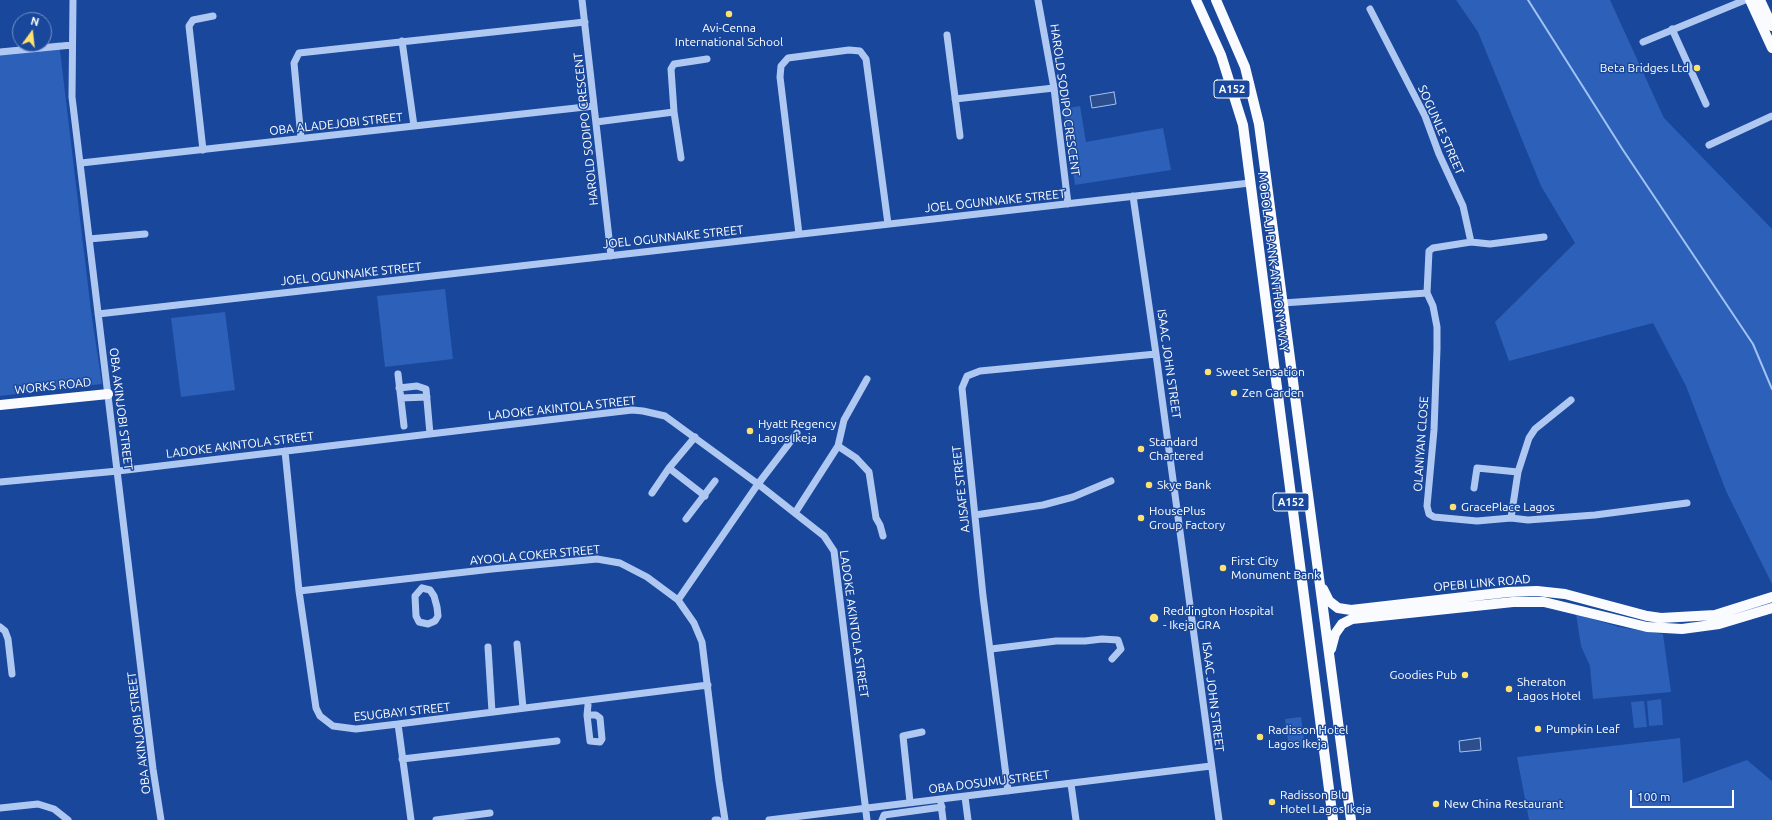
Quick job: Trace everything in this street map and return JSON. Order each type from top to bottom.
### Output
[{"type":"main road","name":"MOBOLAJI BANK-ANTHONY WAY","points":[[1196,0],[1217,43],[1243,125],[1333,820]]},
{"type":"main road","name":"MOBOLAJI BANK-ANTHONY WAY","points":[[1216,0],[1245,67],[1256,107],[1348,786],[1351,819]]},
{"type":"main road","points":[[1750,0],[1772,48]]},
{"type":"main road","points":[[1760,0],[1772,26]]},
{"type":"main road","name":"WORKS ROAD","points":[[0,405],[108,394]]},
{"type":"main road","name":"OPEBI LINK ROAD","points":[[1320,584],[1329,601],[1338,608],[1351,610],[1508,592],[1537,591],[1565,594],[1647,616],[1661,618],[1709,616],[1772,597]]},
{"type":"main road","name":"OPEBI LINK ROAD","points":[[1329,654],[1335,634],[1342,624],[1352,619],[1513,602],[1550,603],[1631,623],[1664,628],[1701,628],[1742,618],[1772,608]]},
{"type":"main road","points":[[1328,787],[1333,795],[1339,798],[1344,797],[1348,786]]},
{"type":"main road","points":[[1333,820],[1336,815],[1343,811],[1347,813],[1351,819]]},
{"type":"street","name":"OBA AKINJOBI STREET","points":[[73,0],[72,97],[153,770],[161,820]]},
{"type":"street","name":"HAROLD SODIPO CRESCENT","points":[[582,0],[611,256]]},
{"type":"street","name":"HAROLD SODIPO CRESCENT","points":[[1038,0],[1054,88],[1068,204]]},
{"type":"street","points":[[1643,42],[1745,0]]},
{"type":"street","name":"SOGUNLE STREET","points":[[1370,9],[1425,116],[1439,154],[1462,206],[1471,242]]},
{"type":"street","points":[[203,150],[189,26],[193,20],[213,16]]},
{"type":"street","points":[[301,138],[294,63],[299,53],[585,22]]},
{"type":"street","points":[[1672,29],[1706,104]]},
{"type":"street","points":[[947,35],[960,136]]},
{"type":"street","points":[[402,41],[414,126]]},
{"type":"street","points":[[0,52],[72,45]]},
{"type":"street","points":[[799,234],[780,77],[781,66],[788,58],[849,50],[860,52],[866,59],[888,224]]},
{"type":"street","points":[[680,158],[674,112],[671,69],[674,64],[707,59]]},
{"type":"street","points":[[955,99],[1054,88]]},
{"type":"street","name":"OBA ALADEJOBI STREET","points":[[81,163],[594,106]]},
{"type":"street","points":[[596,122],[674,112]]},
{"type":"street","points":[[1709,145],[1772,116]]},
{"type":"street","name":"JOEL OGUNNAIKE STREET","points":[[98,314],[1250,183]]},
{"type":"street","name":"ISAAC JOHN STREET","points":[[1133,196],[1156,354],[1219,820]]},
{"type":"street","points":[[89,239],[145,234]]},
{"type":"street","points":[[1283,303],[1427,293],[1427,256],[1429,251],[1433,248],[1471,242],[1490,244],[1544,238]]},
{"type":"street","name":"OLANIYAN CLOSE","points":[[1427,293],[1433,306],[1437,327],[1438,349],[1427,511],[1434,517],[1477,521],[1511,518],[1528,520],[1595,515],[1687,503]]},
{"type":"street","name":"AJISAFE STREET","points":[[1008,791],[975,515],[962,388],[967,376],[980,371],[1156,354]]},
{"type":"street","points":[[398,374],[404,426]]},
{"type":"street","points":[[795,513],[838,446],[844,420],[867,379]]},
{"type":"street","points":[[399,388],[423,387],[426,389],[430,434]]},
{"type":"street","points":[[401,398],[427,397]]},
{"type":"street","points":[[1511,518],[1518,472],[1526,446],[1536,429],[1571,400]]},
{"type":"street","name":"LADOKE AKINTOLA STREET","points":[[0,482],[118,471],[632,410],[665,416],[795,513],[824,536],[834,550],[867,820]]},
{"type":"street","points":[[678,600],[758,484],[797,433]]},
{"type":"street","points":[[652,493],[668,468],[694,437]]},
{"type":"street","points":[[838,446],[856,458],[869,472],[876,518],[883,536]]},
{"type":"street","name":"ESUGBAYI STREET","points":[[285,451],[299,591],[316,708],[320,716],[333,726],[341,728],[398,724],[708,685]]},
{"type":"street","points":[[668,468],[705,496]]},
{"type":"street","points":[[1474,488],[1477,468],[1518,472]]},
{"type":"street","points":[[686,519],[715,481]]},
{"type":"street","points":[[975,515],[1043,505],[1073,497],[1111,481]]},
{"type":"street","name":"AYOOLA COKER STREET","points":[[299,591],[492,569],[597,559],[610,560],[620,563],[646,577],[678,600],[694,623],[702,642],[718,781],[725,820]]},
{"type":"street","points":[[420,578],[422,588],[416,596],[416,616],[419,622],[428,624],[435,621],[438,616],[437,607],[434,596],[430,590],[422,588]]},
{"type":"street","points":[[0,627],[5,630],[8,639],[12,674]]},
{"type":"street","points":[[991,649],[1056,640],[1085,641],[1102,638],[1118,640],[1121,649],[1112,659]]},
{"type":"street","points":[[517,644],[523,708]]},
{"type":"street","points":[[488,648],[492,712]]},
{"type":"street","points":[[587,715],[588,706]]},
{"type":"street","points":[[398,724],[411,820]]},
{"type":"street","points":[[910,802],[903,736],[922,732]]},
{"type":"street","points":[[402,759],[557,741]]},
{"type":"street","name":"OBA DOSUMU STREET","points":[[769,820],[795,819],[910,802],[965,797],[1211,766]]},
{"type":"street","points":[[1071,784],[1076,820]]},
{"type":"street","points":[[965,797],[968,820]]},
{"type":"street","points":[[0,808],[38,804],[54,809],[68,820]]},
{"type":"street","points":[[882,820],[884,815],[941,806],[943,820]]},
{"type":"street","points":[[436,820],[490,813]]},
{"type":"shaded area","points":[[1456,0],[1610,0],[1664,118],[1772,229],[1772,584],[1726,491],[1686,386],[1653,323],[1509,361],[1495,322],[1575,243],[1541,186],[1478,32]]},
{"type":"shaded area","points":[[59,42],[91,311],[102,384],[0,396],[0,49],[12,48],[12,52],[52,52],[52,43]]},
{"type":"shaded area","points":[[1114,92],[1116,104],[1092,108],[1090,96]]},
{"type":"shaded area","points":[[1080,106],[1086,142],[1163,128],[1171,170],[1075,185],[1063,109]]},
{"type":"shaded area","points":[[445,289],[453,359],[385,367],[377,296]]},
{"type":"shaded area","points":[[225,312],[235,390],[181,397],[171,318]]},
{"type":"shaded area","points":[[1576,614],[1619,627],[1663,634],[1671,692],[1593,699],[1590,666],[1581,646]]},
{"type":"shaded area","points":[[1661,699],[1663,725],[1649,726],[1647,701]]},
{"type":"shaded area","points":[[1644,701],[1647,727],[1634,728],[1631,702]]},
{"type":"shaded area","points":[[1301,717],[1305,747],[1289,749],[1285,719]]},
{"type":"shaded area","points":[[1480,738],[1481,750],[1460,752],[1459,741]]},
{"type":"shaded area","points":[[1680,738],[1683,783],[1747,760],[1772,781],[1772,820],[1529,820],[1517,757]]},
{"type":"waterway","points":[[1528,0],[1623,150],[1753,344],[1772,389]]},
{"type":"place","name":"Avi-Cenna International School","points":[[729,14]]},
{"type":"place","name":"Beta Bridges Ltd","points":[[1697,68]]},
{"type":"place","name":"Sweet Sensation","points":[[1208,372]]},
{"type":"place","name":"Zen Garden","points":[[1234,393]]},
{"type":"place","name":"Hyatt Regency Lagos Ikeja","points":[[750,431]]},
{"type":"place","name":"Standard Chartered","points":[[1141,449]]},
{"type":"place","name":"Skye Bank","points":[[1149,485]]},
{"type":"place","name":"GracePlace Lagos","points":[[1453,507]]},
{"type":"place","name":"HousePlus Group Factory","points":[[1141,518]]},
{"type":"place","name":"First City Monument Bank","points":[[1223,568]]},
{"type":"place","name":"Reddington Hospital - Ikeja GRA","points":[[1154,618]]},
{"type":"place","name":"Goodies Pub","points":[[1465,675]]},
{"type":"place","name":"Sheraton Lagos Hotel","points":[[1509,689]]},
{"type":"place","name":"Pumpkin Leaf","points":[[1538,729]]},
{"type":"place","name":"Radisson Hotel Lagos Ikeja","points":[[1260,737]]},
{"type":"place","name":"Radisson Blu Hotel Lagos Ikeja","points":[[1272,802]]},
{"type":"place","name":"New China Restaurant","points":[[1436,804]]}]
